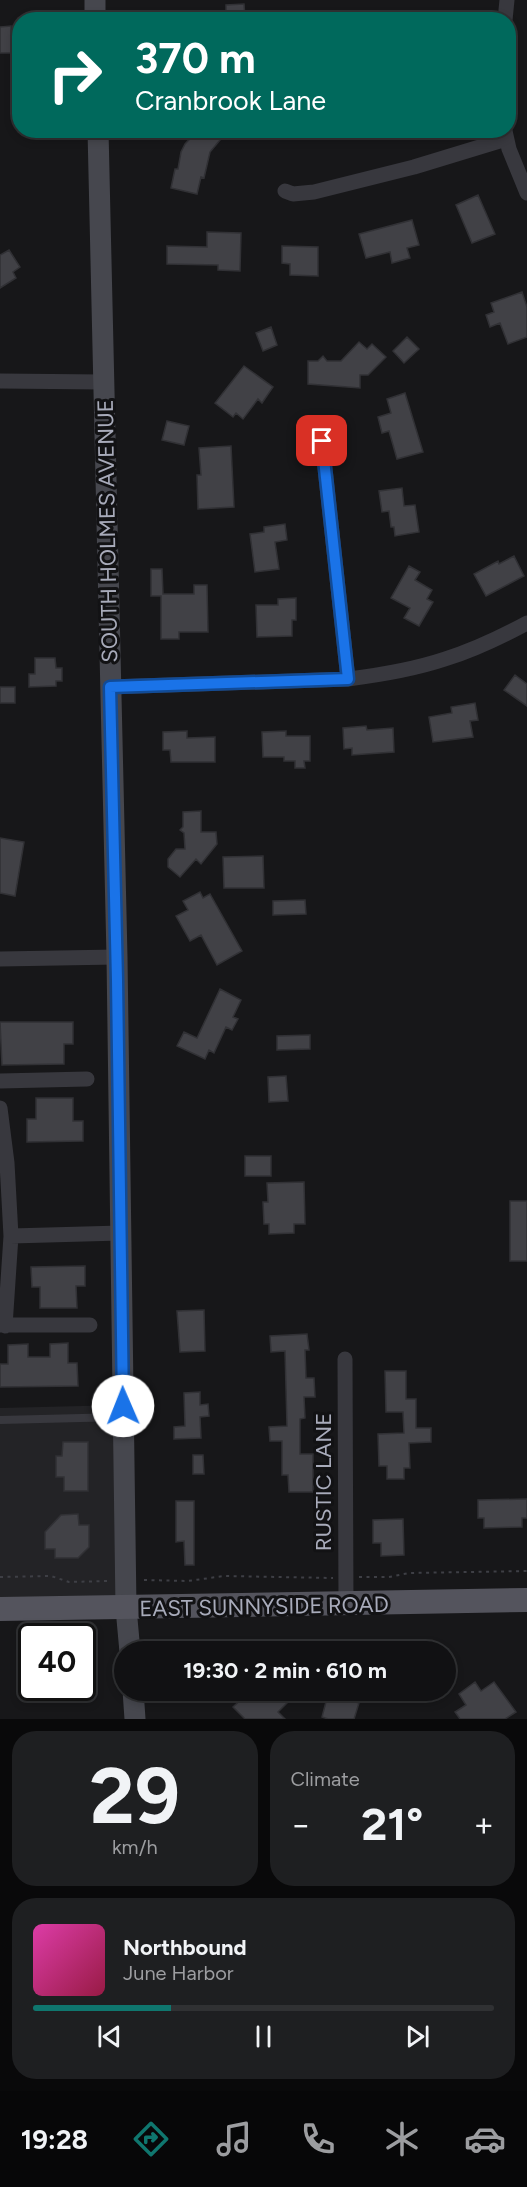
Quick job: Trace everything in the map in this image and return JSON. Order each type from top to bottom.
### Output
[{"type":"main road","name":"EAST SUNNYSIDE ROAD","points":[[0,1609],[527,1600]]},
{"type":"street","name":"SOUTH HOLMES AVENUE","points":[[98,138],[117,957],[126,1608],[129,1641]]},
{"type":"street","points":[[285,190],[293,194],[314,192],[414,167],[497,138]]},
{"type":"street","points":[[507,138],[527,193]]},
{"type":"street","points":[[0,381],[103,382]]},
{"type":"street","points":[[322,441],[348,679]]},
{"type":"street","points":[[110,687],[348,679],[372,676],[445,660],[527,623]]},
{"type":"street","points":[[0,959],[117,957]]},
{"type":"street","points":[[0,1080],[87,1079]]},
{"type":"street","points":[[0,1108],[7,1163],[11,1236],[2,1326],[90,1325]]},
{"type":"street","points":[[11,1236],[121,1233]]},
{"type":"street","name":"RUSTIC LANE","points":[[345,1359],[346,1604]]},
{"type":"street","points":[[134,1701],[135,1719]]},
{"type":"lane","points":[[0,1420],[123,1417]]},
{"type":"path","points":[[363,1577],[389,1577],[409,1573],[527,1571]]},
{"type":"path","points":[[0,1577],[51,1576],[69,1582],[98,1582]]},
{"type":"path","points":[[152,1581],[188,1581],[224,1576],[329,1578]]},
{"type":"shaded area","points":[[123,1405],[126,1608],[0,1609],[0,1408]]},
{"type":"building","points":[[244,4],[245,12],[226,12],[226,5]]},
{"type":"building","points":[[11,26],[11,53],[0,53],[0,27]]},
{"type":"building","points":[[191,138],[218,138],[220,140],[210,152],[204,178],[201,177],[197,194],[171,188],[175,169],[178,169],[185,144]]},
{"type":"building","points":[[478,195],[495,234],[472,243],[456,205]]},
{"type":"building","points":[[412,220],[419,245],[407,248],[410,258],[392,263],[390,252],[366,258],[359,234]]},
{"type":"building","points":[[207,232],[241,233],[240,271],[218,270],[218,265],[167,264],[167,246],[207,247]]},
{"type":"building","points":[[282,246],[318,247],[318,276],[290,275],[290,264],[282,263]]},
{"type":"building","points":[[9,250],[20,267],[13,272],[16,278],[0,288],[0,255]]},
{"type":"building","points":[[522,292],[527,307],[527,337],[508,344],[500,323],[490,327],[486,315],[494,312],[491,303]]},
{"type":"building","points":[[271,327],[277,345],[263,351],[256,333]]},
{"type":"building","points":[[407,337],[419,349],[404,363],[393,351]]},
{"type":"building","points":[[359,342],[367,349],[372,344],[386,357],[368,375],[360,375],[360,388],[308,384],[308,361],[318,361],[323,356],[327,361],[341,361]]},
{"type":"building","points":[[244,366],[273,387],[262,403],[258,399],[243,419],[236,413],[233,417],[215,403]]},
{"type":"building","points":[[405,393],[423,452],[397,459],[389,431],[382,433],[378,417],[391,413],[387,399]]},
{"type":"building","points":[[167,421],[189,426],[184,445],[162,440]]},
{"type":"building","points":[[231,446],[234,507],[198,509],[197,475],[201,475],[199,448]]},
{"type":"building","points":[[402,488],[404,506],[415,505],[419,532],[395,536],[389,511],[382,512],[379,491]]},
{"type":"building","points":[[285,524],[287,540],[275,542],[279,569],[255,572],[250,534],[264,532],[264,527]]},
{"type":"building","points":[[514,556],[524,576],[486,596],[474,574],[498,561],[499,564]]},
{"type":"building","points":[[409,566],[420,572],[415,580],[432,590],[427,599],[433,602],[419,626],[404,618],[410,608],[391,598]]},
{"type":"building","points":[[151,569],[162,569],[163,594],[194,594],[194,585],[207,585],[208,632],[179,632],[179,639],[161,639],[161,596],[151,596]]},
{"type":"building","points":[[296,598],[296,620],[292,620],[292,636],[257,637],[256,605],[278,605],[278,599]]},
{"type":"building","points":[[35,658],[55,658],[56,668],[62,668],[62,681],[56,681],[56,686],[29,687],[29,674],[35,674]]},
{"type":"building","points":[[515,675],[527,684],[527,706],[504,690]]},
{"type":"building","points":[[0,687],[15,687],[15,703],[0,703]]},
{"type":"building","points":[[475,703],[478,720],[470,721],[473,737],[433,742],[429,717],[452,713],[451,707]]},
{"type":"building","points":[[366,726],[367,730],[393,728],[394,752],[352,755],[352,748],[344,749],[343,728]]},
{"type":"building","points":[[187,731],[187,738],[215,737],[215,762],[171,762],[170,750],[163,750],[163,732]]},
{"type":"building","points":[[286,731],[286,736],[310,736],[310,761],[304,761],[305,768],[295,768],[295,761],[284,761],[284,757],[263,757],[262,732]]},
{"type":"building","points":[[201,811],[201,832],[216,832],[217,844],[201,864],[196,859],[180,877],[168,867],[168,859],[176,849],[185,849],[184,833],[180,830],[183,827],[183,812]]},
{"type":"building","points":[[0,838],[24,842],[15,896],[0,893]]},
{"type":"building","points":[[263,856],[264,888],[224,888],[223,857]]},
{"type":"building","points":[[200,892],[203,898],[210,894],[242,951],[217,965],[201,935],[190,941],[176,916],[188,910],[183,901]]},
{"type":"building","points":[[305,900],[306,914],[273,915],[273,901]]},
{"type":"building","points":[[220,989],[241,1000],[233,1017],[238,1019],[232,1030],[226,1027],[214,1053],[209,1050],[205,1059],[177,1046],[184,1032],[197,1038]]},
{"type":"building","points":[[0,1022],[73,1022],[73,1044],[64,1044],[64,1064],[2,1065]]},
{"type":"building","points":[[310,1035],[310,1049],[277,1050],[277,1036]]},
{"type":"building","points":[[286,1076],[288,1101],[269,1102],[268,1077]]},
{"type":"building","points":[[36,1098],[73,1098],[73,1121],[83,1121],[83,1141],[27,1142],[27,1119],[36,1119]]},
{"type":"building","points":[[245,1156],[271,1156],[271,1176],[245,1176]]},
{"type":"building","points":[[304,1182],[305,1224],[294,1224],[294,1233],[269,1234],[269,1224],[264,1224],[263,1202],[268,1202],[267,1183]]},
{"type":"building","points":[[510,1201],[527,1201],[527,1261],[510,1261]]},
{"type":"building","points":[[85,1266],[85,1286],[76,1286],[77,1308],[40,1308],[40,1287],[32,1287],[31,1267]]},
{"type":"building","points":[[204,1310],[205,1351],[180,1352],[177,1311]]},
{"type":"building","points":[[307,1334],[309,1350],[305,1350],[306,1378],[314,1378],[315,1397],[304,1397],[305,1418],[300,1419],[300,1454],[313,1454],[313,1492],[289,1492],[288,1475],[282,1475],[282,1441],[270,1441],[269,1427],[287,1426],[285,1351],[271,1352],[270,1336]]},
{"type":"building","points":[[68,1343],[68,1363],[77,1363],[78,1386],[0,1387],[0,1364],[8,1364],[8,1345],[28,1344],[28,1357],[50,1357],[50,1344]]},
{"type":"building","points":[[385,1371],[406,1371],[406,1399],[416,1399],[416,1428],[431,1428],[431,1442],[409,1443],[410,1468],[404,1468],[404,1479],[387,1479],[387,1466],[379,1466],[378,1434],[404,1433],[403,1412],[386,1412]]},
{"type":"building","points":[[200,1392],[200,1405],[208,1404],[209,1416],[200,1417],[201,1438],[174,1439],[174,1427],[185,1426],[184,1393]]},
{"type":"building","points":[[63,1442],[88,1442],[88,1491],[64,1491],[64,1477],[56,1477],[56,1456],[62,1456]]},
{"type":"building","points":[[193,1455],[203,1455],[204,1474],[193,1474]]},
{"type":"building","points":[[527,1499],[527,1518],[522,1518],[522,1527],[484,1528],[484,1518],[478,1518],[478,1500]]},
{"type":"building","points":[[176,1501],[194,1501],[194,1565],[185,1565],[184,1541],[176,1542]]},
{"type":"building","points":[[78,1514],[79,1525],[89,1525],[89,1547],[78,1558],[55,1558],[55,1549],[45,1549],[45,1532],[61,1515]]},
{"type":"building","points":[[403,1519],[404,1555],[381,1556],[381,1543],[373,1543],[373,1520]]},
{"type":"building","points":[[475,1682],[481,1691],[494,1682],[516,1712],[505,1719],[460,1719],[455,1712],[466,1705],[459,1694]]},
{"type":"building","points":[[239,1701],[289,1701],[278,1712],[285,1719],[245,1719],[233,1707]]},
{"type":"building","points":[[326,1701],[359,1703],[354,1719],[322,1717]]},
{"type":"route","points":[[123,1406],[110,687],[348,679],[322,441]]}]
